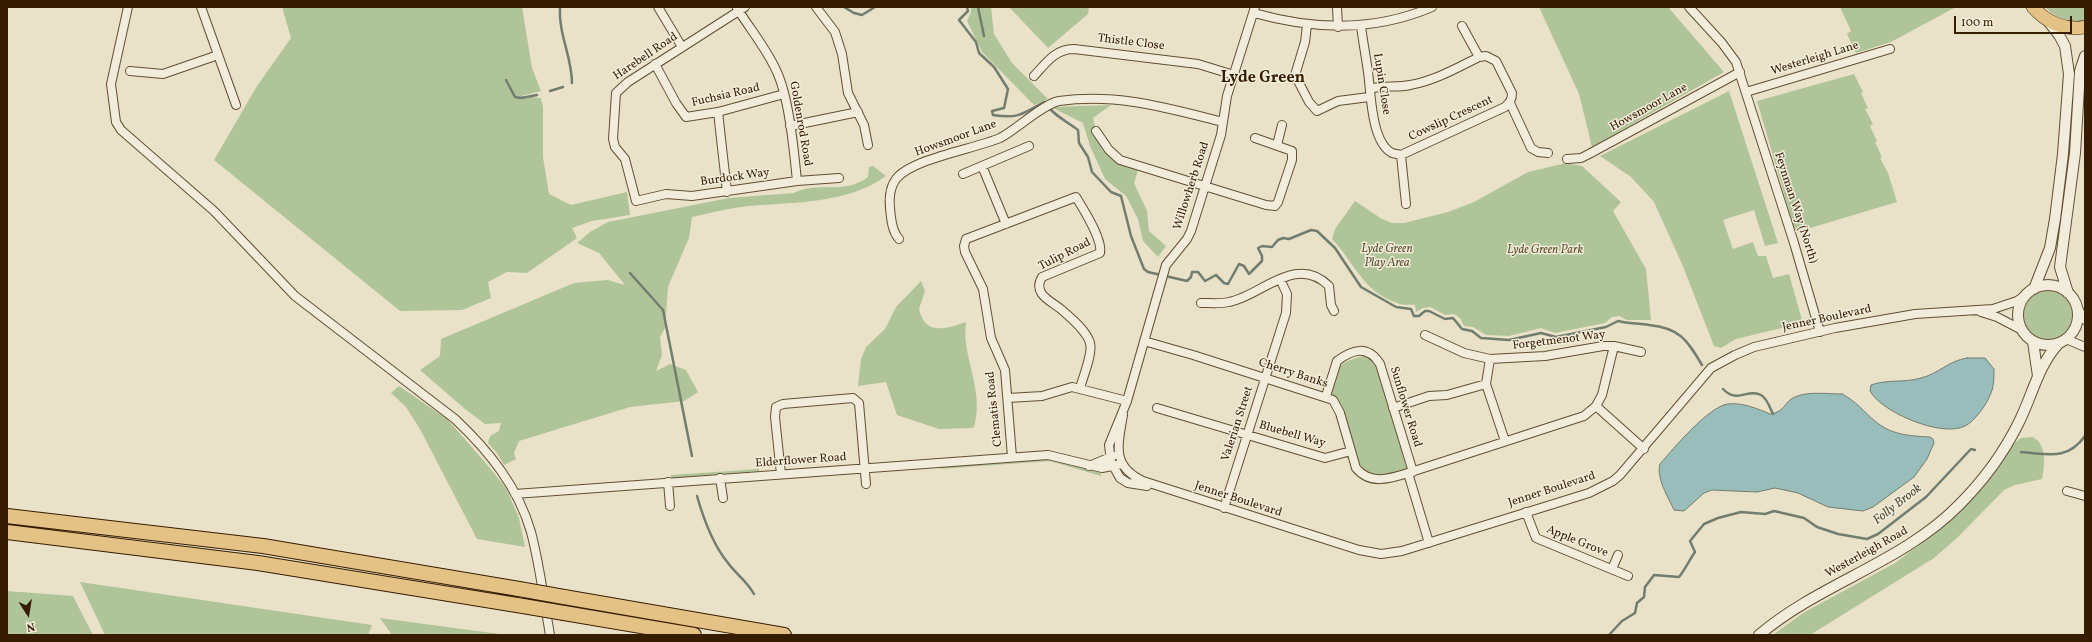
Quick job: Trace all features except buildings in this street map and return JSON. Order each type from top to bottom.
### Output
[{"type":"highway","points":[[2033,7],[2048,21],[2068,28],[2085,27]]},
{"type":"highway","points":[[7,516],[263,546],[784,635]]},
{"type":"highway","points":[[7,532],[258,563],[694,635]]},
{"type":"street","points":[[128,7],[111,84],[116,122],[121,130],[214,211],[295,296],[455,419],[476,439],[493,460],[515,494],[531,532],[550,635]]},
{"type":"street","points":[[201,7],[236,105]]},
{"type":"street","points":[[658,7],[682,47]]},
{"type":"street","points":[[816,7],[835,32],[842,54],[848,93],[864,125],[868,145]]},
{"type":"street","points":[[1337,7],[1338,27]]},
{"type":"street","points":[[1254,10],[1307,25],[1338,27],[1361,26],[1399,19],[1432,7]]},
{"type":"street","name":"Feynman Way (North)","points":[[1688,7],[1722,43],[1736,62],[1794,243],[1820,332]]},
{"type":"street","name":"Harebell Road","points":[[636,201],[625,159],[615,147],[613,139],[614,105],[616,93],[621,87],[740,8]]},
{"type":"street","name":"Goldenrod Road","points":[[740,8],[777,70],[784,94],[798,181]]},
{"type":"street","name":"Willowherb Road","points":[[1109,457],[1110,442],[1123,415],[1166,265],[1187,239],[1205,186],[1223,122],[1227,96],[1254,10]]},
{"type":"street","points":[[2048,21],[2065,46],[2068,74],[2064,154],[2050,248],[2030,292],[2019,308],[2019,323],[2022,330],[2033,342],[2042,345],[2063,341],[2085,347]]},
{"type":"street","points":[[1307,25],[1295,75],[1309,102],[1316,111],[1338,101],[1370,93],[1383,86],[1410,85],[1430,80],[1479,57],[1462,26]]},
{"type":"street","name":"Lupin Close","points":[[1361,26],[1376,125],[1383,142],[1392,153],[1402,155]]},
{"type":"street","name":"Thistle Close","points":[[1034,76],[1055,53],[1070,49],[1198,64],[1234,75]]},
{"type":"street","name":"Westerleigh Lane","points":[[1746,92],[1890,49]]},
{"type":"street","points":[[130,71],[163,74],[218,54]]},
{"type":"street","name":"Cowslip Crescent","points":[[1402,155],[1505,107],[1510,103],[1512,93],[1496,61],[1486,56],[1479,57]]},
{"type":"street","points":[[2085,56],[2080,71],[2075,153],[2060,267],[2068,293],[2085,320]]},
{"type":"street","name":"Fuchsia Road","points":[[655,64],[676,103],[686,117],[718,112],[784,94]]},
{"type":"street","name":"Howsmoor Lane","points":[[1567,159],[1581,158],[1589,154],[1740,72]]},
{"type":"street","name":"Howsmoor Lane","points":[[899,239],[894,234],[889,201],[891,191],[900,175],[928,161],[999,138],[1047,106],[1060,101],[1127,100],[1162,106],[1223,122]]},
{"type":"street","name":"Cowslip Crescent","points":[[1510,103],[1531,148],[1538,152],[1548,153]]},
{"type":"street","points":[[718,112],[726,192]]},
{"type":"street","points":[[790,126],[858,112]]},
{"type":"street","points":[[1277,145],[1282,125]]},
{"type":"street","points":[[1096,130],[1109,150],[1120,160],[1266,206],[1275,206],[1278,202],[1293,156],[1292,152],[1277,145],[1255,138]]},
{"type":"street","points":[[963,174],[1029,146]]},
{"type":"street","points":[[1402,155],[1406,204]]},
{"type":"street","points":[[982,166],[1006,224]]},
{"type":"street","name":"Burdock Way","points":[[636,201],[666,194],[692,196],[798,181],[839,178]]},
{"type":"street","name":"Tulip Road","points":[[1006,224],[1076,197],[1096,235],[1100,247],[1100,253],[1042,277],[1039,287],[1042,295],[1061,310],[1089,340],[1090,351],[1080,388]]},
{"type":"street","name":"Clematis Road","points":[[1006,224],[966,239],[964,246],[983,289],[991,338],[1005,370],[1012,457]]},
{"type":"street","points":[[1202,303],[1230,302],[1280,278],[1308,274],[1318,278],[1329,286],[1331,305],[1334,311]]},
{"type":"street","name":"Valerian Street","points":[[1224,508],[1288,304],[1287,294],[1280,278]]},
{"type":"street","points":[[2030,292],[2052,285],[2068,293]]},
{"type":"street","name":"Jenner Boulevard","points":[[1123,415],[1118,454],[1126,470],[1137,478],[1161,488],[1224,508],[1359,550],[1381,554],[1402,551],[1429,543],[1603,487],[1620,475],[1644,449],[1697,384],[1715,365],[1754,347],[1820,332],[1915,314],[1976,310],[2004,306],[2030,292]]},
{"type":"street","points":[[2063,341],[2072,334],[2078,321],[2077,307]]},
{"type":"street","name":"Jenner Boulevard","points":[[1976,310],[1997,317],[2022,330]]},
{"type":"street","name":"Forgetmenot Way","points":[[1425,335],[1464,353],[1490,359],[1539,357],[1603,346],[1614,346],[1602,395],[1596,406]]},
{"type":"street","name":"Westerleigh Road","points":[[1759,635],[1800,605],[1889,558],[1924,536],[1960,504],[2002,451],[2018,425],[2050,353],[2063,341]]},
{"type":"street","name":"Cherry Banks","points":[[1144,342],[1326,396],[1337,405],[1356,468],[1362,475],[1381,480],[1577,419],[1596,406]]},
{"type":"street","name":"Westerleigh Road","points":[[2033,342],[2037,357],[2038,378]]},
{"type":"street","points":[[1614,346],[1641,352]]},
{"type":"street","name":"Sunflower Road","points":[[1326,396],[1337,361],[1343,356],[1362,350],[1368,352],[1380,364],[1410,472]]},
{"type":"street","points":[[1490,359],[1486,384],[1505,441]]},
{"type":"street","points":[[1393,408],[1429,396],[1448,395],[1486,384]]},
{"type":"street","points":[[1008,398],[1037,397],[1051,394],[1068,387],[1080,388],[1127,401]]},
{"type":"street","points":[[781,474],[775,416],[776,407],[783,404],[853,398],[859,403],[866,484]]},
{"type":"street","points":[[1596,406],[1644,449]]},
{"type":"street","name":"Bluebell Way","points":[[1157,408],[1325,458],[1351,451]]},
{"type":"street","points":[[1088,466],[1118,454]]},
{"type":"street","name":"Elderflower Road","points":[[515,494],[1012,457],[1053,456],[1088,466],[1113,467],[1122,464]]},
{"type":"street","name":"Jenner Boulevard","points":[[1109,457],[1118,476],[1126,482],[1161,488]]},
{"type":"street","points":[[1410,472],[1429,543]]},
{"type":"street","points":[[720,478],[723,498]]},
{"type":"street","points":[[668,482],[670,506]]},
{"type":"street","points":[[2067,492],[2085,496]]},
{"type":"street","name":"Apple Grove","points":[[1526,512],[1536,538],[1628,576]]},
{"type":"street","name":"Apple Grove","points":[[1612,569],[1618,555]]},
{"type":"green space","points":[[282,7],[522,7],[532,68],[541,91],[521,96],[541,98],[543,107],[543,157],[549,194],[571,205],[627,192],[630,215],[592,221],[572,228],[577,238],[527,273],[507,272],[488,282],[491,298],[462,310],[400,311],[214,160],[257,86],[291,38]]},
{"type":"green space","points":[[971,7],[991,7],[994,34],[1012,63],[1048,99],[1034,105],[982,52],[967,21],[971,12]]},
{"type":"green space","points":[[1009,7],[1089,7],[1088,14],[1048,48]]},
{"type":"green space","points":[[1539,7],[1668,7],[1724,72],[1592,147],[1579,94]]},
{"type":"green space","points":[[1840,7],[1956,7],[1891,42],[1856,53],[1847,34],[1851,31]]},
{"type":"green space","points":[[2045,7],[2085,7],[2085,21],[2063,19],[2053,14]]},
{"type":"green space","points":[[1854,74],[1863,92],[1861,93],[1868,108],[1865,109],[1873,124],[1870,126],[1877,141],[1875,142],[1882,157],[1880,158],[1888,173],[1897,202],[1797,232],[1795,231],[1757,101]]},
{"type":"green space","points":[[1729,91],[1778,243],[1765,246],[1754,210],[1723,220],[1733,249],[1753,242],[1758,256],[1766,256],[1773,278],[1789,274],[1802,320],[1798,324],[1736,339],[1721,348],[1714,346],[1682,264],[1654,202],[1631,177],[1600,156]]},
{"type":"green space","points":[[1111,105],[1093,118],[1095,126],[1093,131],[1112,156],[1130,168],[1138,170],[1134,183],[1147,211],[1149,231],[1166,246],[1158,257],[1143,241],[1138,219],[1126,196],[1105,179],[1090,146],[1083,123],[1051,107]]},
{"type":"green space","name":"Lyde Green Park","points":[[1566,163],[1582,166],[1621,202],[1613,211],[1646,269],[1651,320],[1627,320],[1619,316],[1612,317],[1605,323],[1555,333],[1541,328],[1509,336],[1486,335],[1473,327],[1464,326],[1460,318],[1454,314],[1445,315],[1430,307],[1423,308],[1416,312],[1415,305],[1399,304],[1385,298],[1367,284],[1332,239],[1335,229],[1355,201],[1382,219],[1392,223],[1404,223],[1448,212],[1474,202],[1528,172]]},
{"type":"green space","points":[[873,166],[886,176],[855,192],[838,197],[802,202],[749,206],[692,217],[689,238],[668,287],[665,328],[660,337],[662,355],[656,371],[670,364],[686,370],[698,392],[684,401],[630,407],[519,441],[514,453],[516,459],[504,465],[497,453],[488,443],[490,436],[499,431],[501,423],[485,424],[465,409],[420,370],[440,356],[441,339],[574,283],[608,280],[625,285],[599,253],[577,243],[590,232],[608,222],[729,198],[794,193],[803,189],[812,188],[849,186],[859,183],[868,177],[869,167]]},
{"type":"green space","points":[[921,281],[925,291],[919,309],[922,318],[926,323],[931,327],[944,328],[966,322],[965,335],[977,399],[977,413],[974,427],[939,429],[897,415],[886,382],[858,386],[861,359],[866,347],[885,329],[896,307]]},
{"type":"green space","points":[[2048,291],[2057,293],[2065,298],[2070,306],[2072,315],[2070,324],[2065,332],[2057,337],[2048,339],[2039,337],[2031,332],[2026,324],[2024,315],[2026,306],[2031,298],[2039,293]]},
{"type":"green space","points":[[1364,356],[1370,358],[1378,369],[1407,469],[1381,475],[1375,475],[1364,470],[1360,464],[1342,406],[1329,392],[1340,367],[1348,361]]},
{"type":"green space","points":[[399,386],[447,419],[506,488],[519,518],[525,547],[477,539],[420,429],[406,407],[391,393]]},
{"type":"green space","points":[[2033,437],[2038,440],[2043,450],[2044,467],[2042,479],[2015,485],[2004,490],[1957,538],[1934,558],[1810,635],[1773,635],[1803,613],[1895,563],[1939,530],[1987,482],[2012,445],[2021,438]]},
{"type":"green space","points":[[1054,459],[1101,473],[1101,476],[1050,461],[940,469],[940,467]]},
{"type":"green space","points":[[759,469],[759,471],[671,478],[671,475]]},
{"type":"green space","points":[[80,582],[372,625],[368,635],[105,635]]},
{"type":"green space","points":[[7,591],[73,596],[93,635],[7,635]]},
{"type":"green space","points":[[380,618],[507,635],[392,635]]},
{"type":"water","points":[[1967,358],[1985,358],[1994,369],[1994,375],[1992,390],[1987,402],[1977,416],[1965,426],[1955,429],[1942,429],[1913,421],[1886,407],[1876,399],[1870,391],[1871,385],[1883,382],[1921,378],[1933,374],[1954,362]]},
{"type":"water","points":[[1812,393],[1842,394],[1856,403],[1876,422],[1888,430],[1902,434],[1930,437],[1933,439],[1934,443],[1927,459],[1914,477],[1873,507],[1863,511],[1828,507],[1798,493],[1775,488],[1757,492],[1712,490],[1704,493],[1684,511],[1674,510],[1661,481],[1659,469],[1660,464],[1692,429],[1711,412],[1728,404],[1738,404],[1750,406],[1770,414],[1779,411],[1791,399],[1800,395]]},
{"type":"waterway","points":[[560,7],[561,26],[570,64],[572,83]]},
{"type":"waterway","points":[[844,7],[854,13],[862,15],[875,7]]},
{"type":"waterway","points":[[967,7],[968,11],[959,20],[976,42],[979,53],[994,67],[1008,89],[1004,108],[992,111],[993,115],[1015,116],[1044,102],[1055,114],[1078,130],[1079,143],[1088,157],[1092,172],[1111,192],[1121,196],[1131,236],[1144,269],[1148,272],[1187,281],[1191,277],[1192,272],[1198,272],[1205,281],[1216,275],[1224,283],[1228,284],[1239,264],[1244,266],[1249,274],[1262,261],[1262,256],[1258,248],[1262,246],[1272,247],[1278,240],[1283,238],[1289,239],[1311,230],[1317,231],[1335,248],[1361,287],[1396,307],[1411,309],[1414,316],[1419,316],[1425,311],[1429,311],[1445,319],[1453,318],[1462,329],[1472,331],[1481,338],[1509,340],[1541,333],[1556,337],[1606,327],[1618,321],[1645,324],[1668,329],[1682,337],[1702,365]]},
{"type":"waterway","points":[[978,7],[984,36]]},
{"type":"waterway","points":[[506,80],[515,97],[521,98],[537,95]]},
{"type":"waterway","points":[[550,91],[563,87]]},
{"type":"waterway","points":[[630,273],[663,310],[692,456]]},
{"type":"waterway","points":[[1723,389],[1728,393],[1738,396],[1752,393],[1761,395],[1767,401],[1773,414]]},
{"type":"waterway","name":"Folly Brook","points":[[2021,452],[2048,454],[2064,453],[2078,444],[2085,436]]},
{"type":"waterway","name":"Folly Brook","points":[[1609,635],[1622,621],[1635,613],[1637,603],[1644,597],[1645,587],[1654,575],[1679,577],[1695,552],[1690,541],[1704,524],[1718,518],[1741,512],[1765,514],[1774,511],[1804,518],[1817,527],[1838,534],[1867,539],[1878,534],[1926,497],[1971,449],[1975,450]]},
{"type":"waterway","points":[[697,496],[706,522],[718,548],[734,571],[748,585],[754,594]]},
{"type":"district","name":"Lyde Green","points":[[1263,79]]},
{"type":"park label","name":"Lyde Green Play Area","points":[[1387,257]]}]
